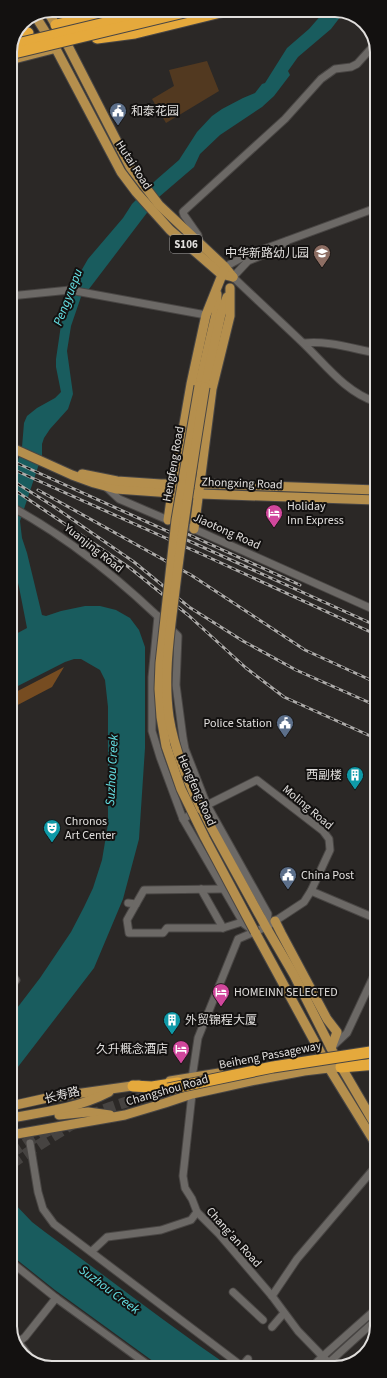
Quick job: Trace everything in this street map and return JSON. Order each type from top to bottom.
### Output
[{"type":"highway","points":[[18,44],[130,17]]},
{"type":"highway","points":[[17,52],[164,17]]},
{"type":"highway","points":[[97,38],[135,33],[200,17]]},
{"type":"highway","points":[[22,35],[28,33]]},
{"type":"highway","name":"Beiheng Passageway","points":[[370,1052],[273,1067],[169,1090],[370,1059]]},
{"type":"highway","points":[[341,1067],[370,1064]]},
{"type":"highway","points":[[133,1086],[152,1087],[189,1080],[210,1080]]},
{"type":"main road","points":[[28,33],[44,29],[51,18],[61,17]]},
{"type":"main road","points":[[17,58],[185,17]]},
{"type":"main road","name":"Hutai Road","points":[[51,18],[68,46],[130,167],[145,186],[156,208],[170,230],[233,277]]},
{"type":"main road","name":"Hutai Road","points":[[38,20],[56,49],[121,172],[136,192],[199,241],[223,270]]},
{"type":"main road","name":"Hengfeng Road","points":[[168,520],[191,384],[206,315],[223,270]]},
{"type":"main road","name":"Hengfeng Road","points":[[233,277],[221,314],[202,386],[183,522],[166,664],[168,704],[175,744],[196,798],[266,927],[290,960],[294,975],[333,1052],[370,1116]]},
{"type":"main road","name":"Hengfeng Road","points":[[218,285],[216,314],[174,533],[160,663],[159,689],[161,717],[168,753],[181,788],[205,838],[329,1068],[370,1135]]},
{"type":"main road","name":"Hengfeng Road","points":[[194,530],[212,389],[230,316],[230,288]]},
{"type":"main road","name":"Jiaotong Road","points":[[17,450],[69,472],[72,475],[107,483]]},
{"type":"main road","name":"Zhongxing Road","points":[[107,483],[124,482],[173,489],[370,490]]},
{"type":"main road","name":"Zhongxing Road","points":[[200,489],[370,500]]},
{"type":"main road","points":[[275,921],[290,960]]},
{"type":"main road","name":"Changshou Road","points":[[189,1080],[323,1057],[333,1052],[370,1051]]},
{"type":"main road","name":"Changshou Road","points":[[17,1134],[119,1116],[165,1104],[192,1094],[256,1080],[329,1068],[370,1068]]},
{"type":"main road","name":"Changshou Road","points":[[17,1105],[47,1098],[133,1086]]},
{"type":"main road","name":"长寿路","points":[[17,1122],[65,1111],[98,1098],[116,1088]]},
{"type":"main road","name":"长寿路","points":[[17,1117],[65,1111],[119,1116]]},
{"type":"street","points":[[199,241],[198,235],[184,216],[183,212],[285,119],[321,78],[335,70],[357,64],[370,50]]},
{"type":"street","points":[[223,270],[245,256],[370,210]]},
{"type":"street","points":[[233,277],[248,261],[275,250],[287,241]]},
{"type":"street","name":"Hutai Road","points":[[233,277],[304,343],[347,386],[370,399]]},
{"type":"street","points":[[17,295],[70,290],[206,315]]},
{"type":"street","points":[[304,343],[322,343],[370,352]]},
{"type":"street","name":"Jiaotong Road","points":[[107,483],[119,499],[194,530],[370,608]]},
{"type":"street","name":"Yuanjing Road","points":[[17,510],[49,528],[80,550],[123,585],[178,636],[176,685],[182,738],[207,804],[268,914],[266,927]]},
{"type":"street","points":[[158,616],[152,677],[152,731],[183,819],[242,922],[255,932]]},
{"type":"street","name":"Moling Road","points":[[183,819],[207,804],[258,780],[323,831],[329,839],[330,850],[311,891]]},
{"type":"street","points":[[201,889],[223,928]]},
{"type":"street","points":[[222,889],[144,890],[127,920],[129,933],[163,933],[166,928],[223,928],[242,922]]},
{"type":"street","points":[[189,1080],[198,1038],[238,939],[266,927],[304,902],[311,891],[370,916]]},
{"type":"street","points":[[128,903],[136,904]]},
{"type":"street","points":[[333,1052],[347,1033],[370,983]]},
{"type":"street","name":"Chang'an Road","points":[[192,1094],[183,1176],[185,1188],[192,1199],[197,1212],[219,1234],[272,1296],[302,1336],[323,1356],[325,1361]]},
{"type":"street","points":[[30,1142],[38,1192],[43,1209],[54,1224],[92,1251],[235,1361]]},
{"type":"street","points":[[272,1296],[296,1259],[370,1173]]},
{"type":"street","points":[[92,1251],[107,1237],[161,1230],[191,1220],[197,1212]]},
{"type":"street","points":[[17,1267],[56,1298],[142,1361]]},
{"type":"street","points":[[233,1292],[263,1320]]},
{"type":"street","points":[[21,1341],[56,1298]]},
{"type":"street","points":[[272,1327],[284,1313]]},
{"type":"street","points":[[318,1361],[370,1314]]},
{"type":"street","points":[[330,1361],[370,1325]]},
{"type":"shaded area","points":[[207,61],[219,91],[166,123],[152,99],[174,86],[169,70]]},
{"type":"shaded area","points":[[64,667],[52,687],[17,705],[17,691]]},
{"type":"water","name":"Suzhou Creek","points":[[320,17],[340,17],[331,29],[298,57],[288,71],[290,75],[274,96],[262,107],[220,135],[200,154],[194,167],[159,197],[89,289],[83,291],[71,326],[67,351],[73,394],[68,409],[44,438],[42,444],[42,455],[20,521],[22,538],[42,615],[46,616],[85,606],[100,606],[116,610],[130,618],[139,630],[145,647],[145,748],[139,839],[123,899],[94,968],[17,1068],[17,1008],[40,978],[71,932],[84,907],[93,888],[102,860],[108,824],[108,707],[105,680],[100,670],[81,659],[74,659],[65,662],[17,686],[17,633],[27,628],[17,579],[17,464],[22,447],[24,423],[27,416],[37,408],[55,398],[61,392],[56,359],[61,325],[67,305],[72,299],[73,285],[88,259],[123,218],[132,204],[179,160],[197,132],[212,116],[222,109],[255,93],[262,84],[265,83],[287,48],[309,29]]},
{"type":"water","name":"Suzhou Creek","points":[[17,1206],[32,1222],[45,1232],[221,1361],[153,1361],[55,1290],[17,1260]]},
{"type":"tunnel","points":[[89,1116],[129,1101],[170,1092]]},
{"type":"tunnel","points":[[17,1160],[74,1123]]},
{"type":"tunnel","points":[[17,1149],[53,1128]]},
{"type":"railway","points":[[17,463],[370,623]]},
{"type":"railway","points":[[17,471],[370,632]]},
{"type":"railway","points":[[17,483],[53,506],[134,562],[189,607],[243,641],[296,670],[370,703]]},
{"type":"railway","points":[[38,490],[191,575],[305,650],[370,680]]},
{"type":"railway","points":[[17,492],[130,568],[188,615],[246,668],[284,697],[370,736]]},
{"type":"railway","points":[[183,532],[300,585]]},
{"type":"place","name":"和泰花园","points":[[118,126]]},
{"type":"place","name":"中华新路幼儿园","points":[[322,268]]},
{"type":"place","name":"Holiday Inn Express","points":[[274,528]]},
{"type":"place","name":"Police Station","points":[[285,738]]},
{"type":"place","name":"西副楼","points":[[355,790]]},
{"type":"place","name":"Chronos Art Center","points":[[52,843]]},
{"type":"place","name":"China Post","points":[[288,890]]},
{"type":"place","name":"HOMEINN SELECTED","points":[[221,1007]]},
{"type":"place","name":"外贸锦程大厦","points":[[172,1035]]},
{"type":"place","name":"久升概念酒店","points":[[181,1064]]},
{"type":"water label","name":"Pengyuepu","points":[[67,297]]}]
